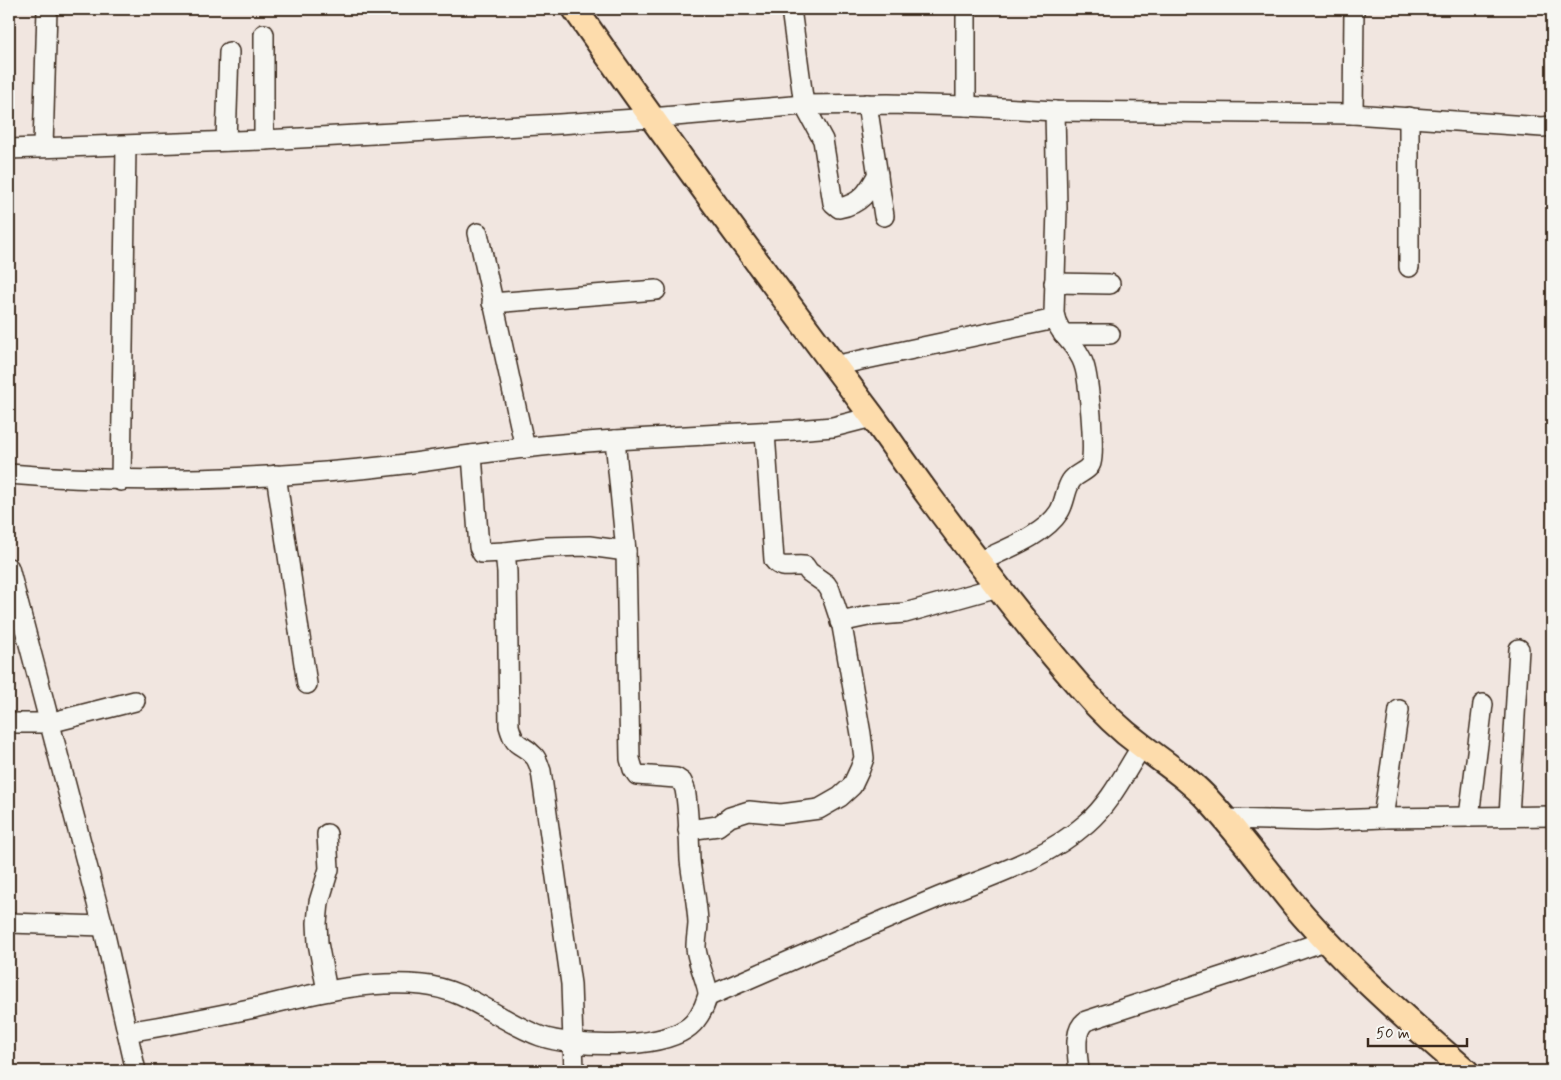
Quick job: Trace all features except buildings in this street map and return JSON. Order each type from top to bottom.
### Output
[{"type":"main road","points":[[575,9],[651,118],[929,496],[998,587],[1080,687],[1110,718],[1142,746],[1190,782],[1225,819],[1296,906],[1327,940],[1390,1003],[1466,1071]]},
{"type":"street","points":[[43,147],[47,9]]},
{"type":"street","points":[[791,9],[804,105],[823,140],[833,203],[839,208],[854,204],[868,192],[878,174]]},
{"type":"street","points":[[966,9],[966,106]]},
{"type":"street","points":[[1353,114],[1354,9]]},
{"type":"street","points":[[264,34],[264,140]]},
{"type":"street","points":[[226,141],[228,52]]},
{"type":"street","points":[[9,149],[264,140],[651,118],[804,105],[868,104],[966,106],[1055,112],[1353,114],[1532,127],[1552,126]]},
{"type":"street","points":[[868,104],[884,216]]},
{"type":"street","points":[[979,562],[1036,534],[1050,523],[1063,506],[1072,479],[1090,464],[1092,448],[1085,367],[1079,352],[1059,326],[1054,283],[1057,208],[1055,112]]},
{"type":"street","points":[[1409,267],[1410,117]]},
{"type":"street","points":[[121,481],[126,146]]},
{"type":"street","points":[[478,232],[525,448]]},
{"type":"street","points":[[1054,283],[1110,284]]},
{"type":"street","points":[[492,303],[656,290]]},
{"type":"street","points":[[833,366],[1059,326],[1110,334]]},
{"type":"street","points":[[9,474],[121,481],[276,475],[361,469],[525,448],[615,440],[765,433],[833,426],[872,417]]},
{"type":"street","points":[[688,830],[718,826],[730,817],[750,811],[781,814],[819,808],[840,797],[852,786],[864,758],[840,622],[830,590],[826,584],[814,577],[805,566],[798,564],[785,567],[778,565],[774,560],[765,433]]},
{"type":"street","points":[[127,1032],[193,1021],[327,991],[389,982],[425,985],[464,996],[533,1033],[554,1040],[573,1043],[619,1044],[645,1042],[677,1034],[694,1022],[704,1008],[709,996],[698,960],[696,946],[698,923],[686,797],[682,782],[676,778],[638,775],[633,769],[630,759],[626,551],[615,440]]},
{"type":"street","points":[[472,455],[479,548],[482,553],[546,547],[589,546],[626,551]]},
{"type":"street","points":[[276,475],[306,684]]},
{"type":"street","points":[[504,552],[509,726],[512,738],[518,745],[535,757],[541,771],[571,984],[574,1071]]},
{"type":"street","points":[[9,568],[12,592],[103,926],[136,1071]]},
{"type":"street","points":[[840,622],[868,616],[906,613],[998,587]]},
{"type":"street","points":[[1509,816],[1519,649]]},
{"type":"street","points":[[9,723],[49,723],[135,701]]},
{"type":"street","points":[[1469,817],[1482,704]]},
{"type":"street","points":[[1383,818],[1399,710]]},
{"type":"street","points":[[709,996],[995,875],[1035,857],[1056,845],[1088,822],[1101,808],[1142,746]]},
{"type":"street","points":[[1225,819],[1316,821],[1383,818],[1552,816]]},
{"type":"street","points":[[327,991],[318,942],[317,923],[319,902],[328,878],[328,834]]},
{"type":"street","points":[[9,924],[103,926]]},
{"type":"street","points":[[1079,1071],[1078,1030],[1086,1021],[1327,940]]}]
